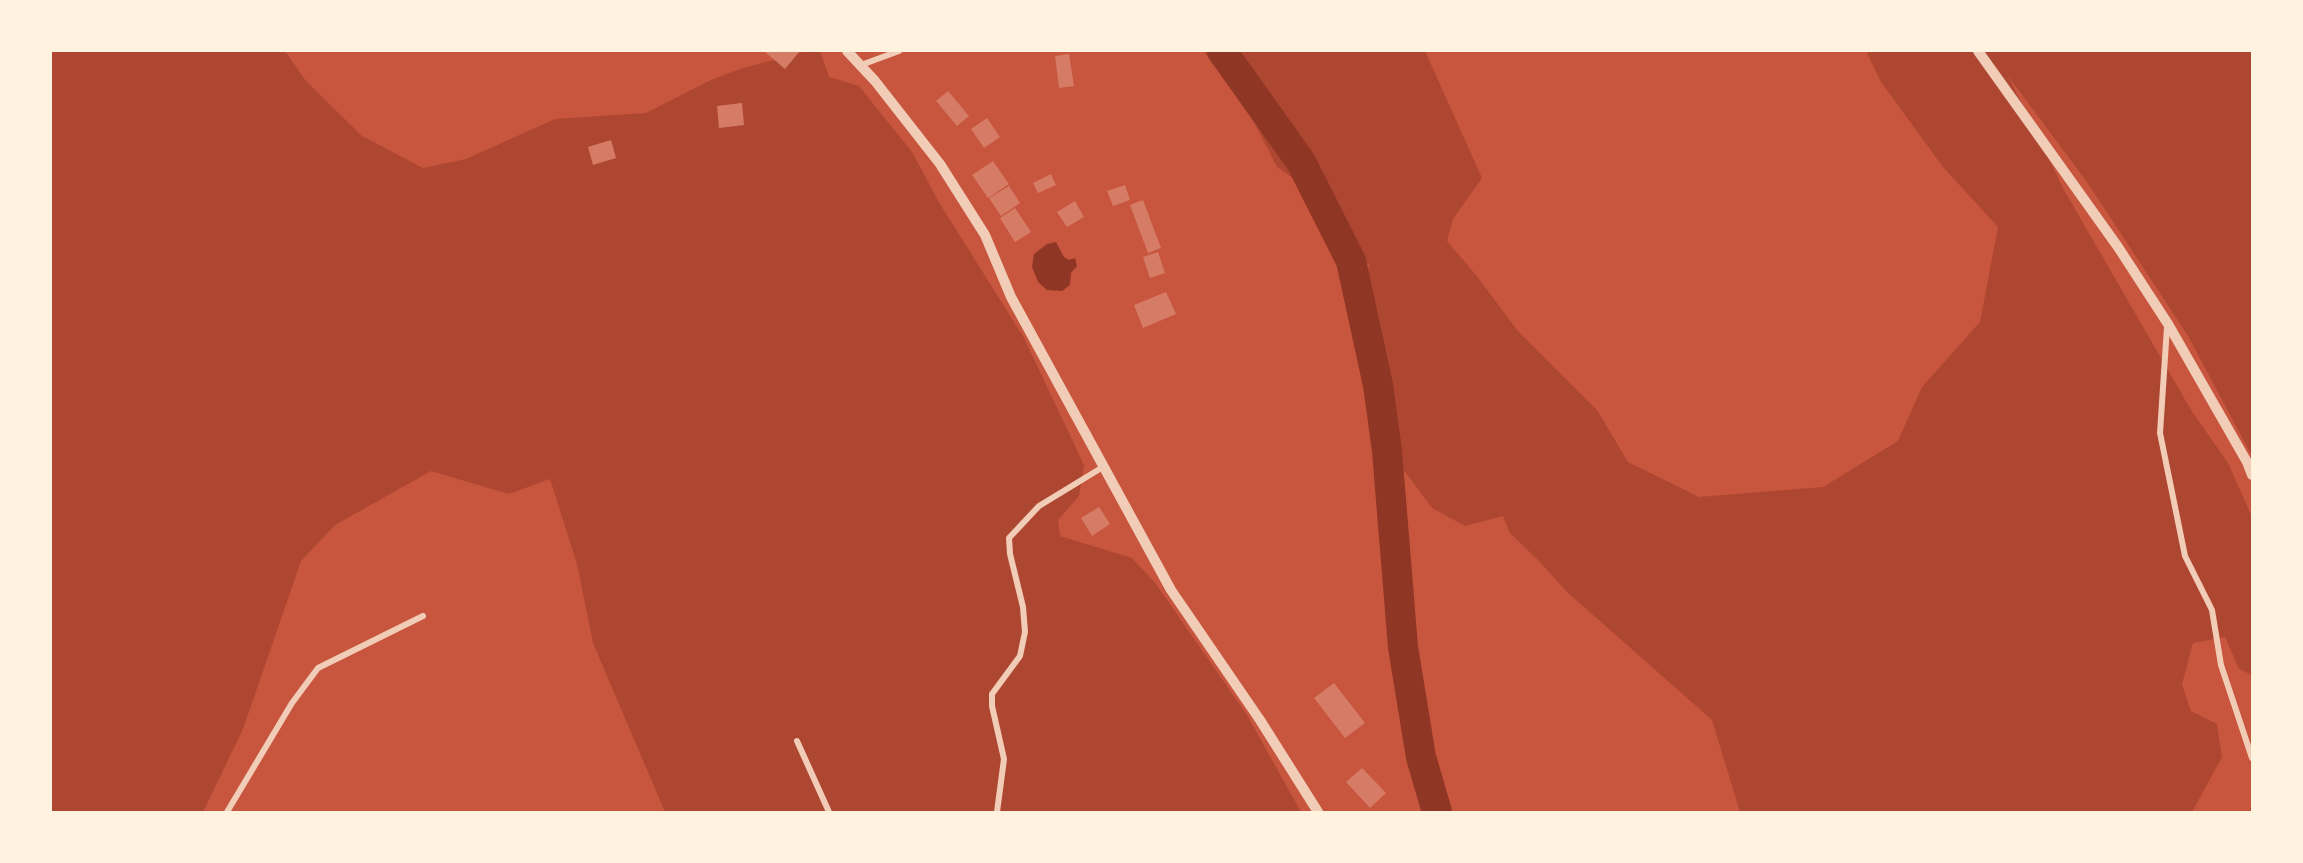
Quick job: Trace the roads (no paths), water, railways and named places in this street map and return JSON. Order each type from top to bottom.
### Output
[{"type":"street","points":[[848,51],[940,164],[985,235],[1011,297],[1102,467],[1172,590],[1260,720],[1318,812]]},
{"type":"street","points":[[861,65],[899,51]]},
{"type":"street","points":[[1978,51],[2118,247],[2168,324],[2252,475]]},
{"type":"street","points":[[2168,324],[2160,433],[2185,556],[2212,610],[2221,665],[2252,758]]},
{"type":"street","points":[[997,812],[1004,759],[992,706],[992,694],[1020,656],[1025,632],[1023,607],[1010,554],[1009,538],[1039,506],[1102,467]]},
{"type":"street","points":[[227,812],[292,703],[318,668],[423,615]]},
{"type":"street","points":[[797,741],[829,812]]},
{"type":"waterway","points":[[1222,51],[1301,162],[1351,261],[1378,385],[1387,451],[1403,647],[1421,757],[1437,812]]}]
